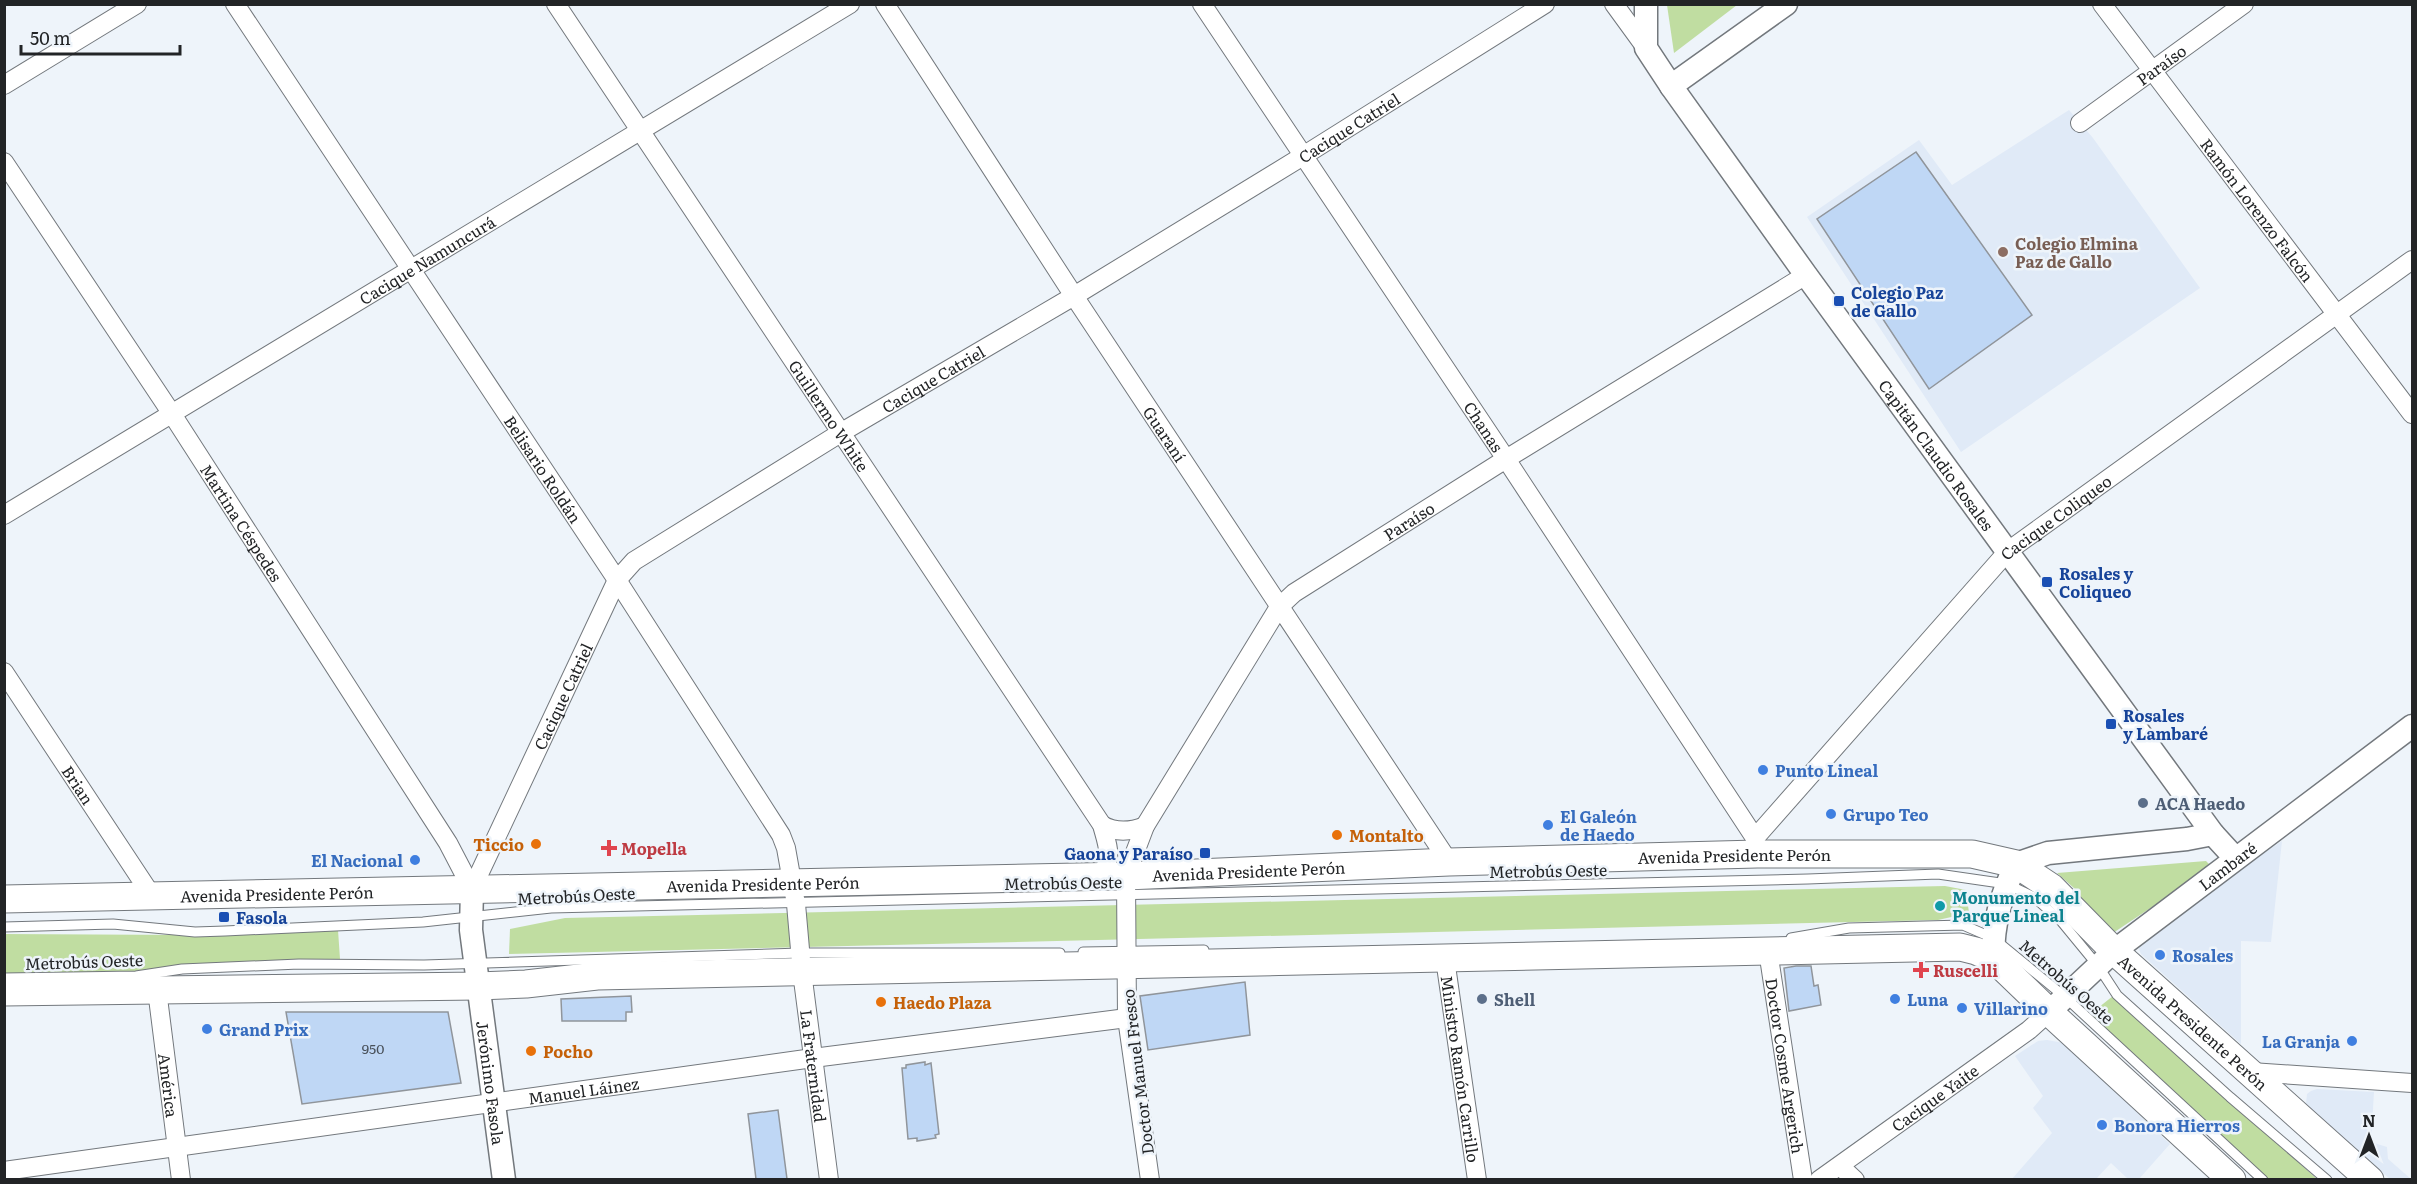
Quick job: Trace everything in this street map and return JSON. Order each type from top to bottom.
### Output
[{"type":"main road","name":"Avenida Presidente Perón","points":[[4,899],[472,889],[793,893],[1117,883],[1756,846],[1972,854],[2012,874],[2051,886],[2106,959],[2251,1072],[2370,1179]]},
{"type":"main road","points":[[4,992],[157,990],[477,974],[526,984],[597,976],[801,963],[1126,958],[1445,959],[1776,944],[1960,947],[1976,951],[1993,948],[2057,1005],[2232,1179]]},
{"type":"street","points":[[4,85],[137,4]]},
{"type":"street","name":"Belisario Roldán","points":[[236,4],[617,580],[781,835],[786,848],[801,963]]},
{"type":"street","name":"Guillermo White","points":[[556,4],[1102,825],[1109,851],[1108,864],[1117,883]]},
{"type":"street","name":"Cacique Namuncurá","points":[[4,515],[850,4]]},
{"type":"street","name":"Guaraní","points":[[885,4],[1074,296],[1449,862]]},
{"type":"street","name":"Chanas","points":[[1202,4],[1506,459],[1756,846]]},
{"type":"street","name":"Cacique Catriel","points":[[472,889],[617,580],[634,561],[842,432],[1074,296],[1303,156],[1545,4]]},
{"type":"street","name":"Capitán Claudio Rosales","points":[[1614,4],[1806,275],[2213,834],[2235,858]]},
{"type":"street","points":[[1646,4],[1646,48]]},
{"type":"street","points":[[1671,86],[1786,4]]},
{"type":"street","name":"Ramón Lorenzo Falcón","points":[[2102,4],[2412,414]]},
{"type":"street","name":"Paraíso","points":[[2080,123],[2244,4]]},
{"type":"street","name":"Martina Céspedes","points":[[4,162],[172,414],[448,843],[472,889]]},
{"type":"street","name":"Cacique Coliqueo","points":[[1756,846],[2008,551],[2412,260]]},
{"type":"street","name":"Paraíso","points":[[1117,883],[1145,826],[1279,607],[1294,593],[1506,459],[1806,275]]},
{"type":"street","name":"Brian","points":[[4,672],[152,896]]},
{"type":"street","name":"Lambaré","points":[[2057,1005],[2106,959],[2235,858],[2412,726]]},
{"type":"street","points":[[1102,825],[1112,831],[1125,831],[1145,826]]},
{"type":"street","points":[[1993,948],[2000,901],[2012,874],[2048,853],[2187,839],[2213,834]]},
{"type":"street","name":"Doctor Manuel Fresco","points":[[1117,883],[1126,958],[1127,1018],[1150,1179]]},
{"type":"street","name":"Jerónimo Fasola","points":[[472,889],[471,918],[477,974],[504,1179]]},
{"type":"street","name":"Doctor Cosme Argerich","points":[[1776,944],[1803,1179]]},
{"type":"street","name":"Ministro Ramón Carrillo","points":[[1445,959],[1477,1179]]},
{"type":"street","name":"La Fraternidad","points":[[801,963],[829,1179]]},
{"type":"street","name":"América","points":[[157,990],[181,1179]]},
{"type":"street","name":"Cacique Yaite","points":[[1819,1179],[2029,1030],[2057,1005]]},
{"type":"street","name":"Manuel Láinez","points":[[4,1171],[493,1101],[1127,1018]]},
{"type":"street","points":[[2251,1072],[2412,1083]]},
{"type":"street","points":[[1840,1166],[1855,1179]]},
{"type":"lane","name":"Metrobús Oeste","points":[[1117,883],[1808,879],[1938,874],[2012,874]]},
{"type":"lane","name":"Metrobús Oeste","points":[[4,927],[113,924],[205,932],[471,918],[552,908],[793,893]]},
{"type":"lane","points":[[1126,958],[1210,950]]},
{"type":"lane","name":"Metrobús Oeste","points":[[2106,959],[2117,995],[2230,1097],[2327,1179]]},
{"type":"lane","name":"Metrobús Oeste","points":[[4,978],[136,976],[182,969],[276,965],[424,965],[477,974]]},
{"type":"lane","name":"Metrobús Oeste","points":[[2057,1005],[2263,1179]]},
{"type":"shaded area","name":"Colegio Elmina Paz de Gallo","points":[[2069,110],[2093,138],[2200,288],[1961,452],[1807,217],[1919,140],[1952,185]]},
{"type":"shaded area","points":[[2282,841],[2271,942],[2241,941],[2241,1044],[2141,954],[2138,947],[2141,935]]},
{"type":"shaded area","points":[[2038,1041],[2064,1043],[2170,1144],[2139,1179],[2128,1179],[2111,1163],[2096,1179],[2011,1180],[2052,1133],[2033,1108],[2043,1096],[2015,1056]]},
{"type":"shaded area","points":[[2317,1089],[2374,1092],[2371,1142],[2387,1147],[2388,1159],[2411,1179],[2390,1179],[2306,1104],[2307,1094]]},
{"type":"green space","points":[[1667,4],[1737,5],[1674,53]]},
{"type":"green space","points":[[2206,861],[2212,867],[2110,935],[2075,889],[2057,873]]},
{"type":"green space","points":[[1945,886],[1966,890],[1969,913],[1938,920],[509,954],[510,929],[565,918]]},
{"type":"green space","points":[[338,930],[340,959],[184,966],[143,971],[5,974],[4,934],[185,935]]},
{"type":"green space","points":[[2113,996],[2317,1179],[2267,1179],[2089,1015]]},
{"type":"building","points":[[1916,152],[2032,315],[1929,389],[1817,219]]},
{"type":"building","points":[[1811,966],[1814,986],[1818,985],[1821,1005],[1789,1011],[1784,968]]},
{"type":"building","points":[[1245,982],[1250,1035],[1148,1050],[1140,996]]},
{"type":"building","points":[[631,996],[632,1012],[626,1012],[626,1021],[562,1021],[561,999]]},
{"type":"building","points":[[286,1012],[448,1012],[461,1083],[302,1104]]},
{"type":"building","points":[[925,1062],[925,1065],[931,1063],[939,1134],[935,1135],[936,1138],[917,1141],[917,1138],[908,1139],[902,1068],[906,1068],[906,1065]]},
{"type":"building","points":[[778,1110],[787,1179],[756,1179],[748,1114]]},
{"type":"place","name":"Colegio Elmina Paz de Gallo","points":[[2003,252]]},
{"type":"place","name":"Colegio Paz de Gallo","points":[[1839,301]]},
{"type":"place","name":"Rosales y Coliqueo","points":[[2047,582]]},
{"type":"place","name":"Rosales y Lambaré","points":[[2111,724]]},
{"type":"place","name":"Punto Lineal","points":[[1763,770]]},
{"type":"place","name":"ACA Haedo","points":[[2143,803]]},
{"type":"place","name":"Grupo Teo","points":[[1831,814]]},
{"type":"place","name":"El Galeón de Haedo","points":[[1548,825]]},
{"type":"place","name":"Montalto","points":[[1337,835]]},
{"type":"place","name":"Ticcio","points":[[536,844]]},
{"type":"place","name":"Mopella","points":[[609,848]]},
{"type":"place","name":"Gaona y Paraíso","points":[[1205,853]]},
{"type":"place","name":"El Nacional","points":[[415,860]]},
{"type":"place","name":"Monumento del Parque Lineal","points":[[1940,906]]},
{"type":"place","name":"Fasola","points":[[224,917]]},
{"type":"place","name":"Rosales","points":[[2160,955]]},
{"type":"place","name":"Ruscelli","points":[[1921,970]]},
{"type":"place","name":"Shell","points":[[1482,999]]},
{"type":"place","name":"Luna","points":[[1895,999]]},
{"type":"place","name":"Haedo Plaza","points":[[881,1002]]},
{"type":"place","name":"Villarino","points":[[1962,1008]]},
{"type":"place","name":"Grand Prix","points":[[207,1029]]},
{"type":"place","name":"La Granja","points":[[2352,1041]]},
{"type":"place","name":"Pocho","points":[[531,1051]]},
{"type":"place","name":"Bonora Hierros","points":[[2102,1125]]}]
